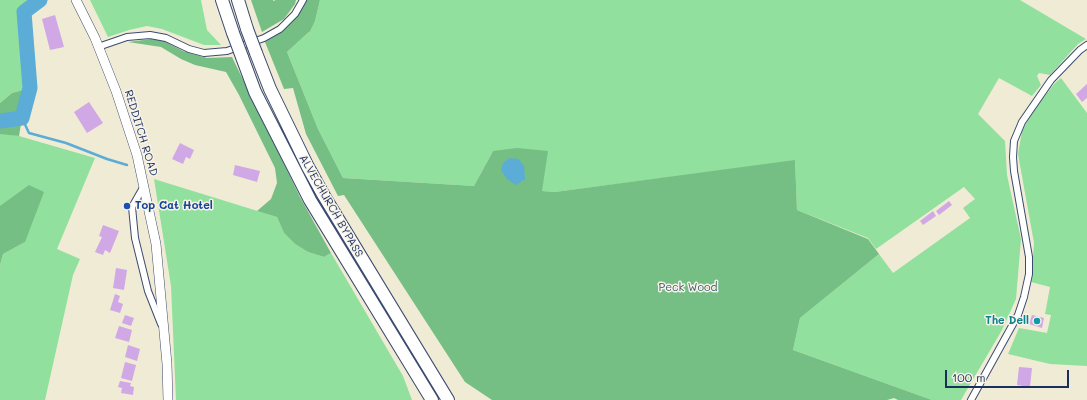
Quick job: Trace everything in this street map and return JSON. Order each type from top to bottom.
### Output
[{"type":"highway","name":"ALVECHURCH BYPASS","points":[[222,0],[255,92],[310,200],[432,400]]},
{"type":"highway","name":"ALVECHURCH BYPASS","points":[[238,0],[247,29],[270,89],[308,166],[324,196],[448,400]]},
{"type":"main road","name":"REDDITCH ROAD","points":[[76,0],[98,47],[121,106],[137,155],[156,244],[167,364],[168,400]]},
{"type":"street","points":[[98,47],[127,37],[150,35],[166,38],[189,49],[204,53],[227,51],[264,38],[280,29],[295,14],[303,0]]},
{"type":"street","points":[[971,400],[1018,315],[1029,274],[1029,257],[1014,171],[1014,141],[1022,122],[1051,80],[1080,50],[1087,45]]},
{"type":"street","points":[[144,186],[132,207],[135,238],[148,291],[164,333]]},
{"type":"green space","points":[[0,0],[40,0],[24,12],[30,88],[12,93],[0,103]]},
{"type":"green space","points":[[90,0],[201,0],[207,30],[221,45],[204,45],[162,29],[147,26],[108,37]]},
{"type":"green space","points":[[251,0],[296,0],[295,4],[284,19],[262,32]]},
{"type":"green space","name":"Peck Wood","points":[[306,0],[320,0],[315,21],[310,31],[287,52],[318,129],[343,178],[474,186],[493,151],[517,148],[548,151],[542,191],[555,192],[795,160],[797,210],[868,239],[879,254],[800,318],[793,350],[932,400],[898,400],[894,398],[887,400],[492,400],[465,382],[344,195],[338,196],[306,134],[293,88],[284,89],[265,42],[282,32],[294,20]]},
{"type":"green space","points":[[320,0],[1020,0],[1086,39],[1078,44],[1050,75],[1039,73],[1037,76],[1041,85],[1032,96],[999,78],[978,114],[1005,141],[1007,175],[1021,239],[1016,299],[1002,330],[961,400],[932,400],[793,350],[800,318],[879,254],[893,273],[970,218],[963,208],[975,199],[964,187],[876,249],[868,238],[797,210],[795,161],[555,192],[542,191],[493,151],[474,186],[343,178],[318,129],[287,52],[308,33],[315,21]]},
{"type":"green space","points":[[151,39],[164,41],[183,51],[207,58],[232,57],[300,197],[331,253],[324,257],[308,252],[295,244],[284,233],[277,217],[257,211],[271,199],[277,183],[275,168],[226,72],[195,65],[181,59],[161,47],[128,42]]},
{"type":"green space","points":[[1061,78],[1087,113],[1087,366],[1050,364],[1008,354],[1019,328],[1047,333],[1051,315],[1045,314],[1050,287],[1031,282],[1034,243],[1018,154],[1022,131],[1034,109],[1055,83]]},
{"type":"green space","points":[[30,88],[19,136],[0,134],[0,103],[12,93]]},
{"type":"green space","points":[[2,133],[19,136],[95,158],[57,249],[80,259],[73,275],[45,400],[0,400],[0,265],[3,254],[25,242],[0,206],[0,134]]},
{"type":"green space","points":[[154,179],[277,217],[284,233],[295,244],[308,252],[324,257],[331,253],[403,376],[412,400],[176,400],[171,286]]},
{"type":"green space","points":[[29,185],[44,192],[25,242],[3,254],[0,265],[0,206]]},
{"type":"water","points":[[510,158],[518,159],[524,166],[525,179],[516,185],[507,179],[501,170],[503,163]]},
{"type":"building","points":[[55,15],[64,47],[50,50],[42,19]]},
{"type":"building","points":[[1087,84],[1087,98],[1082,102],[1076,94]]},
{"type":"building","points":[[89,102],[103,123],[87,133],[74,112]]},
{"type":"building","points":[[180,143],[194,150],[190,159],[186,157],[183,164],[172,159]]},
{"type":"building","points":[[235,165],[260,171],[257,182],[233,175]]},
{"type":"building","points":[[949,201],[952,205],[939,215],[936,211]]},
{"type":"building","points":[[933,211],[936,216],[923,225],[920,221]]},
{"type":"building","points":[[103,225],[119,231],[110,253],[105,250],[103,255],[95,252],[102,237],[99,236]]},
{"type":"building","points":[[116,268],[127,270],[124,290],[113,288]]},
{"type":"building","points":[[115,294],[120,296],[118,302],[123,304],[120,313],[110,310]]},
{"type":"building","points":[[125,315],[134,318],[131,326],[122,323]]},
{"type":"building","name":"The Dell","points":[[1032,315],[1044,318],[1042,328],[1029,324]]},
{"type":"building","points":[[119,326],[132,330],[129,342],[115,338]]},
{"type":"building","points":[[128,345],[140,349],[137,361],[125,357]]},
{"type":"building","points":[[125,362],[136,365],[132,381],[121,378]]},
{"type":"building","points":[[1019,367],[1032,368],[1030,387],[1017,385]]},
{"type":"building","points":[[120,381],[131,383],[130,386],[134,387],[133,395],[121,393],[122,388],[118,387]]},
{"type":"waterway","points":[[0,121],[22,118],[30,88],[24,12],[40,0]]},
{"type":"waterway","points":[[22,118],[29,133],[66,143],[127,165]]},
{"type":"place","name":"Top Cat Hotel","points":[[127,206]]},
{"type":"place","name":"The Dell","points":[[1037,321]]}]
